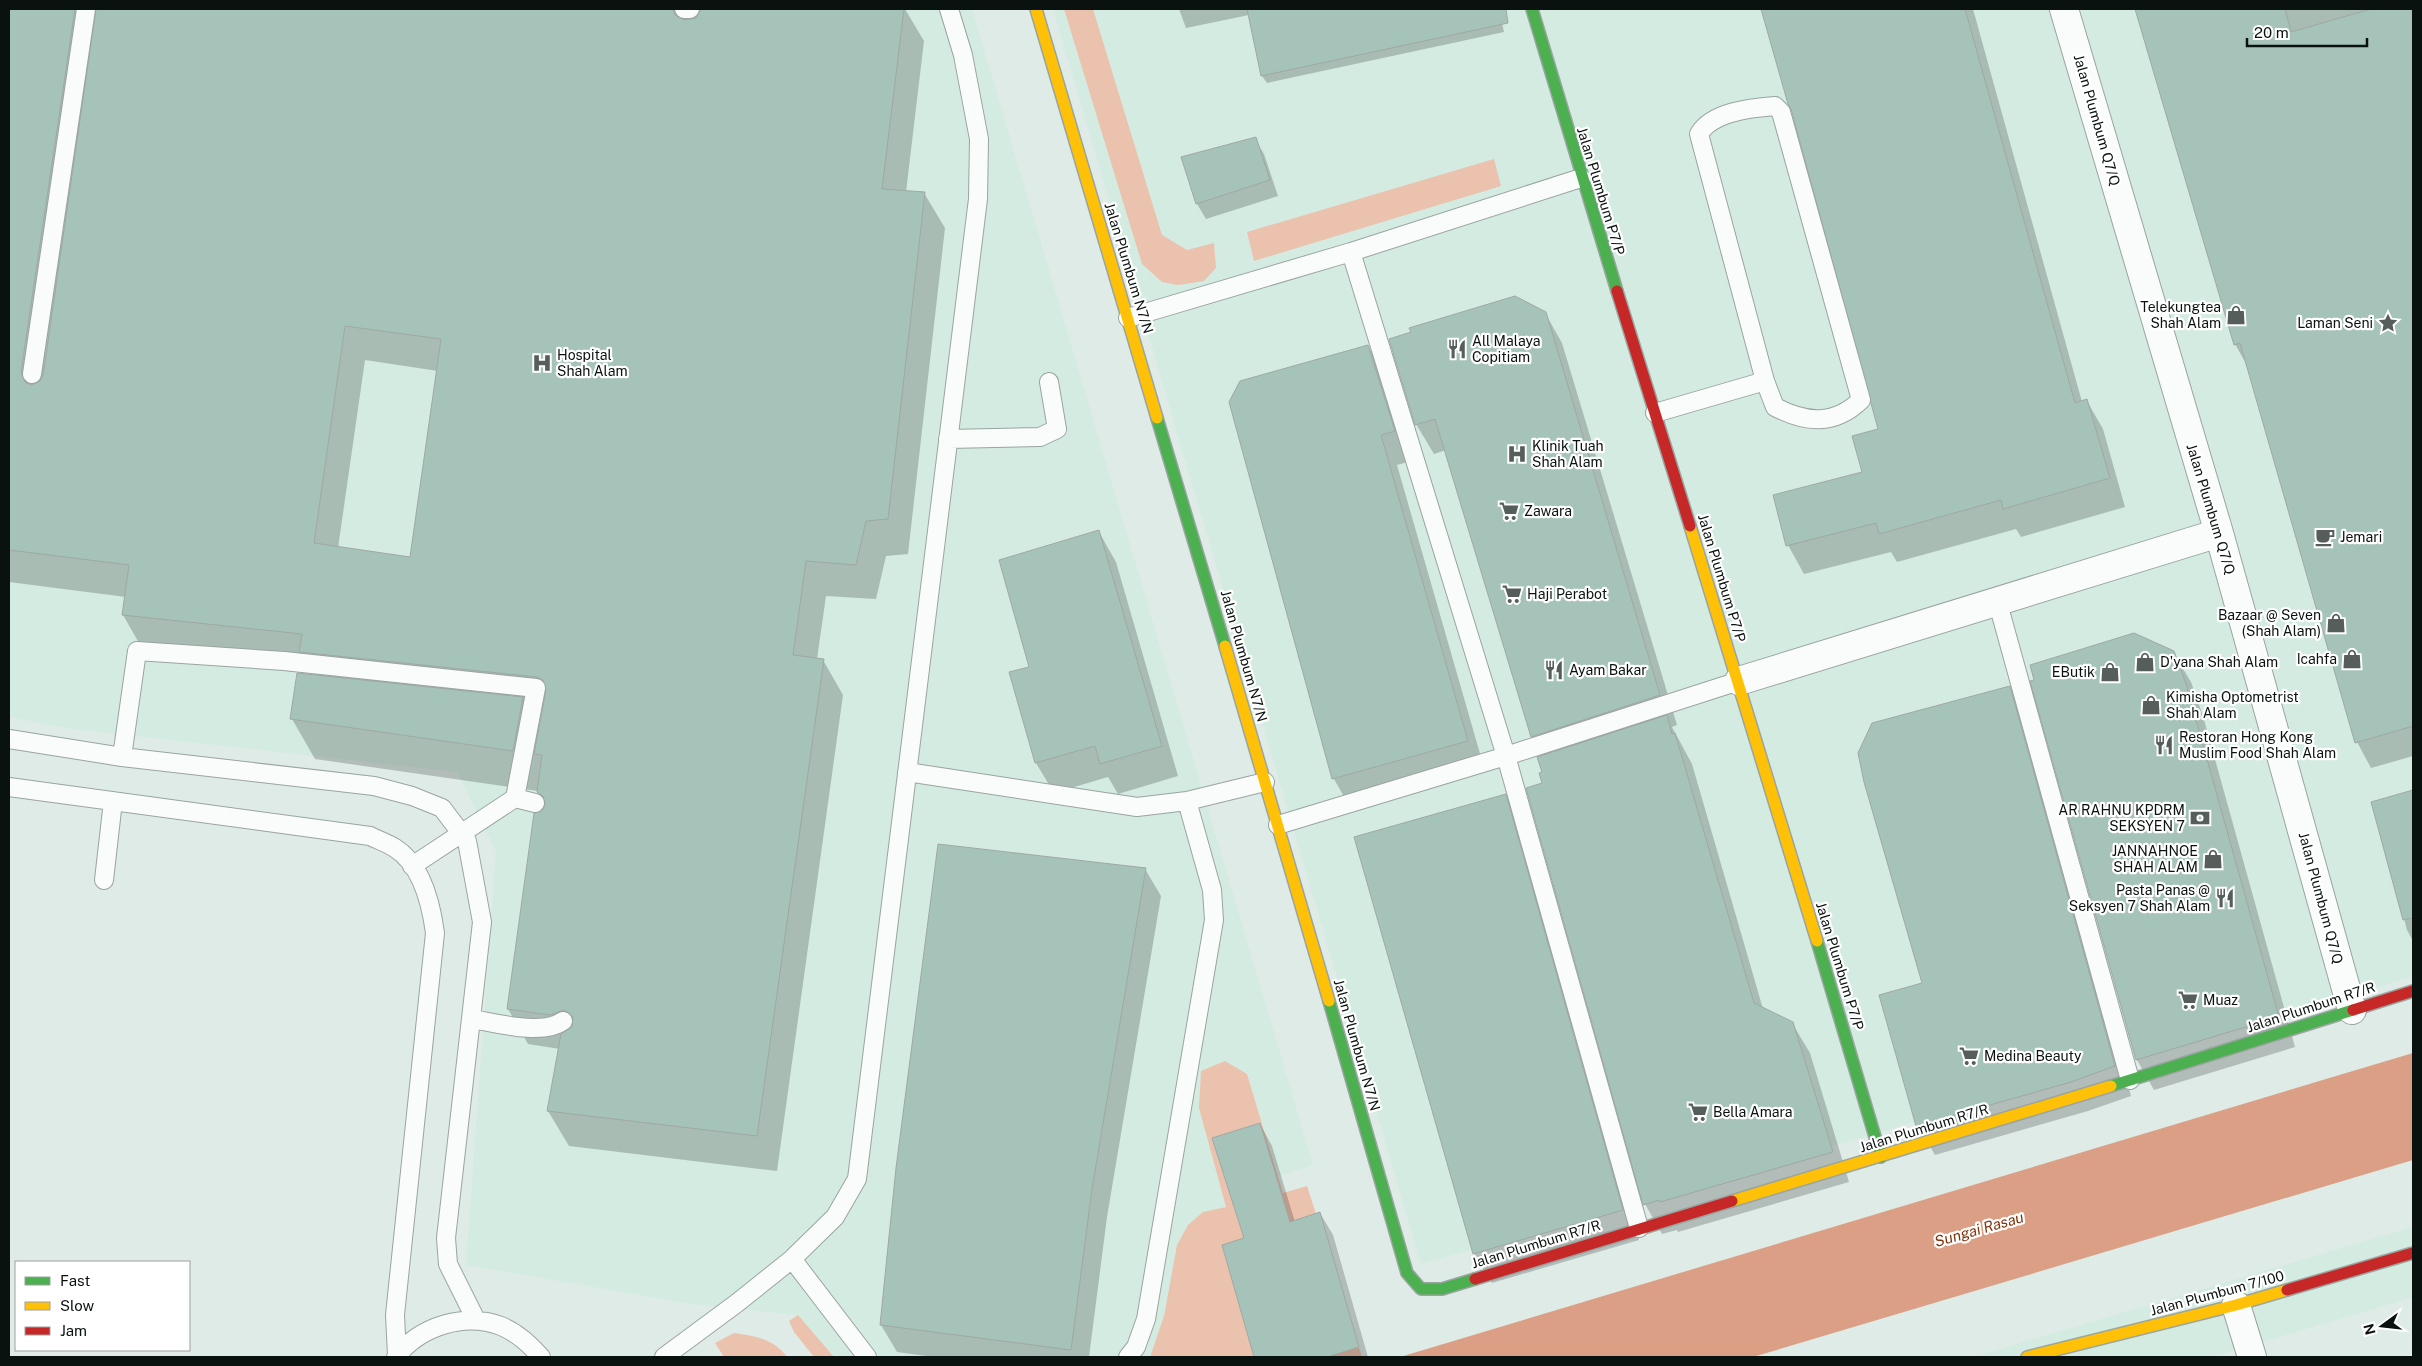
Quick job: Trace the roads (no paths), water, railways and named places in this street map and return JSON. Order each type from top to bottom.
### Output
[{"type":"street","name":"Jalan Plumbum N7/N","points":[[1036,9],[1266,782],[1407,1273],[1421,1289],[1442,1289]]},
{"type":"street","name":"Jalan Plumbum P7/P","points":[[1532,9],[1581,178],[1739,680],[1881,1157]]},
{"type":"street","name":"Jalan Plumbum Q7/Q","points":[[2064,9],[2219,533],[2352,1010]]},
{"type":"street","points":[[1739,680],[2219,533]]},
{"type":"street","name":"Jalan Plumbum R7/R","points":[[1442,1289],[1639,1228],[1881,1157],[2413,991]]},
{"type":"street","name":"Jalan Plumbum 7/100","points":[[2027,1357],[2236,1305],[2413,1253]]},
{"type":"street","points":[[2236,1305],[2252,1357]]},
{"type":"lane","points":[[32,374],[86,9]]},
{"type":"lane","points":[[664,1357],[738,1303],[792,1258],[835,1217],[857,1178],[978,200],[979,139],[963,55],[949,9]]},
{"type":"lane","points":[[1775,106],[1781,112],[1861,400],[1850,410],[1816,421],[1791,416],[1775,407],[1765,381],[1699,134],[1705,124],[1721,117],[1775,106]]},
{"type":"lane","points":[[1128,318],[1351,252],[1581,178]]},
{"type":"lane","points":[[1351,252],[1506,756],[1639,1228]]},
{"type":"lane","points":[[1655,413],[1765,381]]},
{"type":"lane","points":[[948,439],[1040,438],[1057,430],[1049,382]]},
{"type":"lane","points":[[1997,600],[2130,1080]]},
{"type":"lane","points":[[122,756],[137,651],[284,661],[536,688],[515,798],[463,835],[412,866]]},
{"type":"lane","points":[[1278,825],[1506,756],[1739,680]]},
{"type":"lane","points":[[9,739],[28,744],[374,786],[412,796],[442,808],[467,841],[482,922],[446,1238],[448,1264],[476,1320]]},
{"type":"lane","points":[[907,772],[1137,807],[1187,801],[1266,782]]},
{"type":"lane","points":[[9,787],[370,836],[396,849],[418,873],[432,908],[436,933],[395,1314],[397,1356]]},
{"type":"lane","points":[[515,798],[535,804]]},
{"type":"lane","points":[[104,880],[113,801]]},
{"type":"lane","points":[[1128,1357],[1136,1347],[1146,1319],[1214,920],[1212,890],[1187,801]]},
{"type":"lane","points":[[472,1019],[513,1026],[541,1028],[559,1024],[563,1021]]},
{"type":"lane","points":[[792,1258],[867,1357]]},
{"type":"lane","points":[[397,1356],[419,1335],[447,1323],[476,1320],[501,1326],[523,1338],[541,1357]]},
{"type":"water","name":"Sungai Rasau","points":[[2413,1053],[2413,1160],[1753,1357],[1400,1357]]},
{"type":"place","name":"Telekungtea Shah Alam","points":[[2236,315]]},
{"type":"place","name":"Laman Seni","points":[[2388,323]]},
{"type":"place","name":"All Malaya Copitiam","points":[[1457,349]]},
{"type":"place","name":"Hospital Shah Alam","points":[[542,363]]},
{"type":"place","name":"Klinik Tuah Shah Alam","points":[[1517,454]]},
{"type":"place","name":"Zawara","points":[[1509,511]]},
{"type":"place","name":"Jemari","points":[[2325,537]]},
{"type":"place","name":"Haji Perabot","points":[[1512,594]]},
{"type":"place","name":"Bazaar @ Seven (Shah Alam)","points":[[2336,623]]},
{"type":"place","name":"Icahfa","points":[[2352,659]]},
{"type":"place","name":"D'yana Shah Alam","points":[[2145,662]]},
{"type":"place","name":"Ayam Bakar","points":[[1554,670]]},
{"type":"place","name":"EButik","points":[[2110,672]]},
{"type":"place","name":"Kimisha Optometrist Shah Alam","points":[[2151,705]]},
{"type":"place","name":"Restoran Hong Kong Muslim Food Shah Alam","points":[[2164,745]]},
{"type":"place","name":"AR RAHNU KPDRM SEKSYEN 7","points":[[2200,818]]},
{"type":"place","name":"JANNAHNOE SHAH ALAM","points":[[2213,859]]},
{"type":"place","name":"Pasta Panas @ Seksyen 7 Shah Alam","points":[[2225,898]]},
{"type":"place","name":"Muaz","points":[[2188,1000]]},
{"type":"place","name":"Medina Beauty","points":[[1969,1056]]},
{"type":"place","name":"Bella Amara","points":[[1698,1112]]}]
